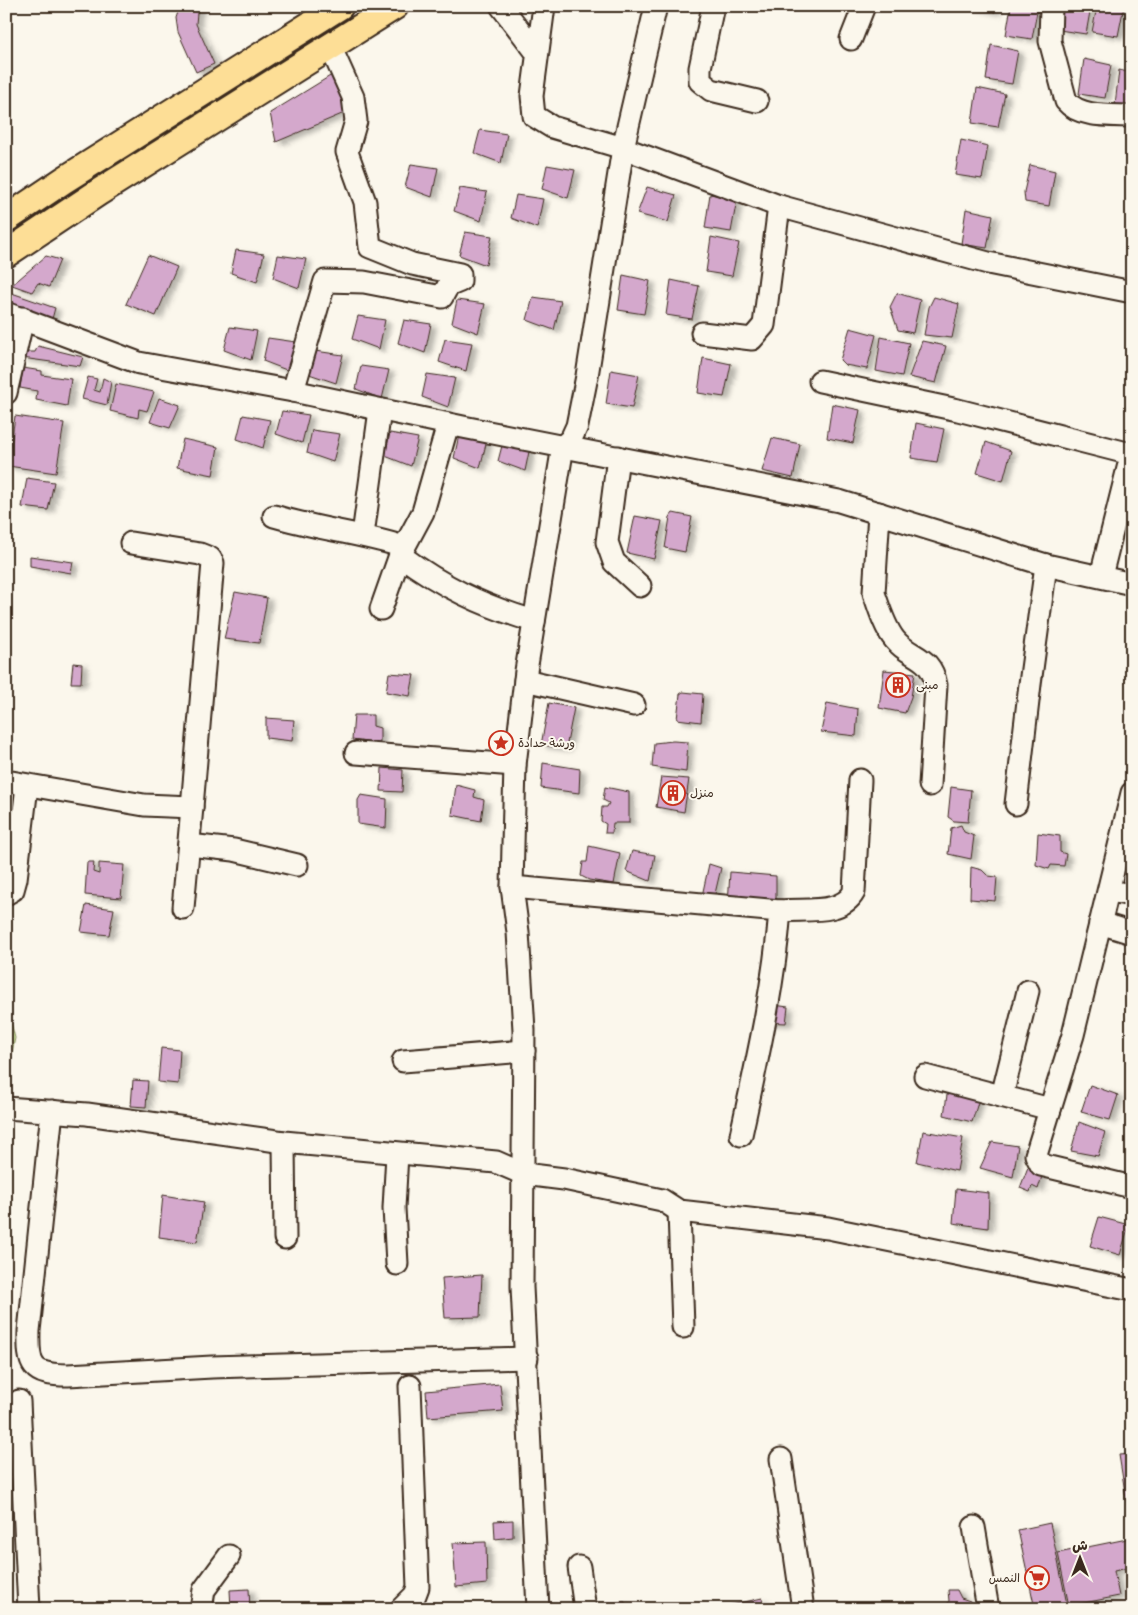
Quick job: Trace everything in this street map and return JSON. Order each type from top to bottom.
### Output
[{"type":"main road","points":[[6,220],[64,180],[340,6]]},
{"type":"main road","points":[[6,254],[99,192],[331,48],[395,6]]},
{"type":"street","points":[[502,6],[537,53]]},
{"type":"street","points":[[544,6],[531,106],[537,119],[552,127],[623,148],[779,206],[988,262],[1132,292]]},
{"type":"street","points":[[538,1609],[522,1286],[524,1051],[520,958],[512,887],[515,765],[525,680],[562,446],[571,439],[577,426],[587,376],[623,148],[656,6]]},
{"type":"street","points":[[713,6],[700,68],[700,81],[711,90],[757,101]]},
{"type":"street","points":[[851,39],[864,6]]},
{"type":"street","points":[[1051,6],[1050,41],[1066,101],[1072,108],[1080,112],[1132,116]]},
{"type":"street","points":[[293,391],[325,281],[364,282],[442,297],[448,286],[460,281],[460,274],[412,264],[370,247],[365,202],[347,152],[356,121],[353,97],[331,48]]},
{"type":"street","points":[[702,333],[752,339],[764,325],[779,206]]},
{"type":"street","points":[[6,393],[15,315],[139,362],[293,391],[448,424],[839,501],[1046,565],[1132,584]]},
{"type":"street","points":[[820,381],[958,410],[1131,453],[1101,576]]},
{"type":"street","points":[[363,535],[380,410]]},
{"type":"street","points":[[381,609],[402,551],[423,512],[448,424]]},
{"type":"street","points":[[618,457],[607,542],[614,562],[640,586]]},
{"type":"street","points":[[879,513],[874,593],[895,640],[924,660],[934,673],[936,685],[930,785]]},
{"type":"street","points":[[274,516],[306,526],[363,535],[402,551],[433,578],[468,597],[492,609],[534,621]]},
{"type":"street","points":[[131,543],[200,554],[210,558],[213,563],[183,908]]},
{"type":"street","points":[[1016,804],[1046,565]]},
{"type":"street","points":[[525,680],[634,705]]},
{"type":"street","points":[[356,753],[515,765]]},
{"type":"street","points":[[512,887],[780,911],[838,907],[851,897],[854,892],[860,780]]},
{"type":"street","points":[[6,781],[144,805],[192,807]]},
{"type":"street","points":[[6,894],[13,890],[16,879],[27,786]]},
{"type":"street","points":[[1132,793],[1073,1035],[1036,1155],[1041,1165],[1132,1187]]},
{"type":"street","points":[[189,845],[234,850],[297,865]]},
{"type":"street","points":[[1109,891],[1132,895]]},
{"type":"street","points":[[741,1135],[760,1044],[778,940],[780,911]]},
{"type":"street","points":[[1100,923],[1132,933]]},
{"type":"street","points":[[1002,1096],[1028,991]]},
{"type":"street","points":[[403,1061],[524,1051]]},
{"type":"street","points":[[925,1076],[1050,1109]]},
{"type":"street","points":[[6,1108],[87,1114],[284,1142],[496,1162],[524,1174],[564,1179],[656,1199],[679,1211],[828,1228],[1132,1290]]},
{"type":"street","points":[[52,1111],[29,1330],[30,1358],[34,1368],[39,1372],[49,1375],[212,1367],[527,1358]]},
{"type":"street","points":[[284,1142],[285,1238]]},
{"type":"street","points":[[397,1154],[394,1208],[397,1264]]},
{"type":"street","points":[[679,1211],[683,1327]]},
{"type":"street","points":[[401,1609],[415,1595],[418,1587],[410,1386]]},
{"type":"street","points":[[19,1401],[29,1609]]},
{"type":"street","points":[[781,1460],[803,1609]]},
{"type":"street","points":[[974,1527],[988,1609]]},
{"type":"street","points":[[200,1609],[204,1590],[229,1556]]},
{"type":"street","points":[[579,1567],[585,1609]]},
{"type":"green space","points":[[6,1003],[15,1038],[6,1082]]},
{"type":"building","points":[[180,6],[201,6],[197,13],[196,24],[214,64],[196,72],[178,32],[176,18]]},
{"type":"building","points":[[969,6],[996,6],[995,12]]},
{"type":"building","points":[[1011,6],[1038,6],[1032,39],[1006,35]]},
{"type":"building","points":[[1064,6],[1091,6],[1086,34],[1059,30]]},
{"type":"building","points":[[1097,6],[1124,6],[1118,36],[1092,32]]},
{"type":"building","points":[[991,45],[1018,51],[1012,84],[986,80]]},
{"type":"building","points":[[1084,59],[1111,65],[1105,98],[1079,94]]},
{"type":"building","points":[[1119,70],[1132,73],[1132,108],[1115,105]]},
{"type":"building","points":[[335,73],[349,111],[276,142],[270,113]]},
{"type":"building","points":[[977,88],[1005,94],[998,127],[972,123]]},
{"type":"building","points":[[480,130],[507,134],[501,163],[474,153]]},
{"type":"building","points":[[961,140],[988,146],[982,179],[955,175]]},
{"type":"building","points":[[411,164],[438,168],[432,197],[405,187]]},
{"type":"building","points":[[547,165],[575,170],[568,198],[542,189]]},
{"type":"building","points":[[1030,165],[1055,171],[1049,206],[1025,202],[1024,192]]},
{"type":"building","points":[[647,187],[676,195],[668,222],[637,214]]},
{"type":"building","points":[[460,188],[487,192],[481,221],[454,211]]},
{"type":"building","points":[[710,194],[737,199],[731,232],[705,228]]},
{"type":"building","points":[[516,195],[543,199],[537,228],[511,218]]},
{"type":"building","points":[[966,209],[993,215],[987,248],[961,244]]},
{"type":"building","points":[[465,232],[492,236],[486,265],[459,255]]},
{"type":"building","points":[[711,237],[739,243],[732,276],[706,272]]},
{"type":"building","points":[[236,250],[264,254],[257,282],[231,273]]},
{"type":"building","points":[[148,255],[177,267],[156,316],[126,304]]},
{"type":"building","points":[[278,255],[306,259],[299,288],[273,278]]},
{"type":"building","points":[[46,256],[60,260],[49,287],[38,283],[32,292],[12,285]]},
{"type":"building","points":[[623,275],[650,281],[644,314],[618,310]]},
{"type":"building","points":[[671,280],[699,286],[692,319],[666,315]]},
{"type":"building","points":[[6,291],[55,308],[52,319],[6,304]]},
{"type":"building","points":[[897,293],[920,300],[913,333],[898,330],[890,307]]},
{"type":"building","points":[[533,297],[561,301],[554,330],[527,320]]},
{"type":"building","points":[[934,297],[959,304],[952,338],[924,335],[929,307]]},
{"type":"building","points":[[457,300],[485,304],[478,333],[452,323]]},
{"type":"building","points":[[358,316],[385,320],[379,349],[352,339]]},
{"type":"building","points":[[404,320],[431,324],[425,353],[398,343]]},
{"type":"building","points":[[230,327],[257,331],[251,360],[224,350]]},
{"type":"building","points":[[850,328],[876,335],[867,369],[845,365],[840,360]]},
{"type":"building","points":[[881,337],[909,343],[902,376],[876,371]]},
{"type":"building","points":[[268,338],[296,342],[289,371],[263,361]]},
{"type":"building","points":[[445,339],[472,343],[466,371],[439,362]]},
{"type":"building","points":[[922,341],[946,346],[936,383],[909,377]]},
{"type":"building","points":[[38,346],[83,357],[80,366],[22,358],[24,352],[35,352]]},
{"type":"building","points":[[315,351],[343,355],[336,383],[309,374]]},
{"type":"building","points":[[703,358],[731,364],[724,397],[698,393]]},
{"type":"building","points":[[361,366],[389,370],[382,399],[356,389]]},
{"type":"building","points":[[23,368],[42,371],[42,375],[71,379],[67,406],[36,400],[37,391],[20,388]]},
{"type":"building","points":[[611,370],[639,375],[632,408],[606,404]]},
{"type":"building","points":[[427,374],[455,378],[448,407],[422,397]]},
{"type":"building","points":[[88,377],[97,379],[94,390],[100,392],[103,378],[111,382],[107,405],[82,399]]},
{"type":"building","points":[[116,384],[154,392],[147,411],[139,409],[138,418],[110,411]]},
{"type":"building","points":[[159,398],[180,405],[170,428],[150,422]]},
{"type":"building","points":[[832,404],[860,410],[853,443],[827,438]]},
{"type":"building","points":[[282,411],[309,415],[302,443],[276,434]]},
{"type":"building","points":[[243,415],[270,420],[263,448],[237,439]]},
{"type":"building","points":[[15,416],[64,423],[56,473],[8,466]]},
{"type":"building","points":[[916,423],[944,429],[937,462],[911,458]]},
{"type":"building","points":[[312,430],[340,434],[333,462],[307,453]]},
{"type":"building","points":[[390,433],[418,438],[411,466],[385,456]]},
{"type":"building","points":[[459,435],[487,440],[480,468],[454,458]]},
{"type":"building","points":[[504,438],[531,442],[525,471],[498,461]]},
{"type":"building","points":[[772,438],[800,444],[793,478],[762,471]]},
{"type":"building","points":[[183,439],[218,447],[213,475],[177,468]]},
{"type":"building","points":[[986,442],[1011,451],[1003,481],[977,473]]},
{"type":"building","points":[[27,478],[54,482],[48,510],[22,507]]},
{"type":"building","points":[[673,513],[692,517],[685,552],[665,548],[670,517]]},
{"type":"building","points":[[635,516],[662,521],[654,559],[627,553]]},
{"type":"building","points":[[30,556],[73,562],[71,573],[30,566]]},
{"type":"building","points":[[235,592],[267,598],[259,643],[224,639]]},
{"type":"building","points":[[73,663],[82,664],[81,683],[71,683]]},
{"type":"building","name":"مبنى","points":[[884,670],[915,673],[911,697],[905,713],[879,708]]},
{"type":"building","points":[[389,673],[414,675],[410,696],[386,692]]},
{"type":"building","points":[[683,692],[703,694],[701,722],[677,719],[680,694]]},
{"type":"building","points":[[549,703],[574,708],[566,748],[541,745]]},
{"type":"building","points":[[827,703],[858,709],[856,736],[821,732]]},
{"type":"building","points":[[354,715],[373,715],[373,726],[380,728],[380,744],[352,740]]},
{"type":"building","points":[[266,718],[294,720],[292,741],[266,738]]},
{"type":"building","points":[[688,742],[686,772],[652,767],[654,743]]},
{"type":"building","points":[[543,763],[580,769],[579,793],[541,788]]},
{"type":"building","points":[[382,768],[403,770],[402,792],[381,791]]},
{"type":"building","name":"منزل","points":[[661,777],[689,779],[684,812],[656,807]]},
{"type":"building","points":[[456,785],[475,790],[474,797],[484,800],[481,821],[452,815]]},
{"type":"building","points":[[605,787],[629,792],[629,823],[613,823],[612,833],[605,833],[606,824],[601,821],[602,807],[607,807],[609,803],[603,800]]},
{"type":"building","points":[[951,787],[971,790],[968,822],[954,821],[948,817]]},
{"type":"building","points":[[361,795],[387,799],[386,828],[358,824],[358,800]]},
{"type":"building","points":[[961,825],[964,832],[974,836],[971,859],[948,854],[951,828]]},
{"type":"building","points":[[1038,833],[1060,836],[1060,852],[1066,854],[1064,866],[1051,865],[1049,869],[1036,865]]},
{"type":"building","points":[[589,846],[620,853],[614,884],[589,880],[581,876],[583,862],[587,862]]},
{"type":"building","points":[[632,851],[655,855],[650,881],[626,871]]},
{"type":"building","points":[[87,862],[94,862],[93,872],[99,874],[99,863],[124,865],[121,898],[85,895]]},
{"type":"building","points":[[709,864],[721,868],[714,898],[702,896]]},
{"type":"building","points":[[971,867],[982,870],[988,876],[997,877],[995,901],[970,899]]},
{"type":"building","points":[[730,872],[776,876],[776,909],[728,904]]},
{"type":"building","points":[[86,905],[114,909],[109,935],[81,932]]},
{"type":"building","points":[[767,1004],[788,1007],[786,1023],[764,1022]]},
{"type":"building","points":[[161,1048],[180,1050],[178,1084],[158,1082]]},
{"type":"building","points":[[133,1080],[148,1081],[146,1107],[131,1106]]},
{"type":"building","points":[[1090,1085],[1118,1095],[1110,1120],[1081,1112]]},
{"type":"building","points":[[965,1090],[980,1096],[972,1122],[944,1115],[947,1095]]},
{"type":"building","points":[[1079,1122],[1105,1132],[1098,1156],[1071,1151]]},
{"type":"building","points":[[923,1131],[963,1138],[957,1171],[917,1162]]},
{"type":"building","points":[[992,1142],[1018,1146],[1013,1177],[980,1168]]},
{"type":"building","points":[[1028,1167],[1043,1173],[1038,1189],[1032,1186],[1030,1192],[1020,1188]]},
{"type":"building","points":[[956,1189],[989,1193],[988,1228],[953,1223]]},
{"type":"building","points":[[163,1195],[204,1202],[197,1242],[159,1237]]},
{"type":"building","points":[[1099,1217],[1129,1225],[1120,1255],[1090,1246]]},
{"type":"building","points":[[482,1275],[480,1317],[445,1318],[442,1278]]},
{"type":"building","points":[[500,1384],[503,1411],[428,1417],[426,1391]]},
{"type":"building","points":[[1132,1454],[1132,1535],[1119,1455]]},
{"type":"building","points":[[513,1520],[513,1537],[495,1539],[494,1521]]},
{"type":"building","points":[[1050,1523],[1068,1609],[1035,1609],[1018,1530]]},
{"type":"building","points":[[1127,1539],[1132,1567],[1114,1571],[1119,1596],[1069,1606],[1058,1553]]},
{"type":"building","points":[[486,1542],[487,1584],[456,1587],[453,1543]]},
{"type":"building","points":[[249,1589],[250,1609],[231,1609],[230,1590]]},
{"type":"building","points":[[948,1590],[957,1590],[961,1598],[970,1601],[972,1607],[945,1609],[949,1601]]},
{"type":"building","points":[[762,1598],[764,1609],[714,1609]]},
{"type":"building","points":[[625,1602],[626,1609],[607,1609],[606,1603]]},
{"type":"place","name":"مبنى","points":[[898,685]]},
{"type":"place","name":"ورشة حدادة","points":[[501,743]]},
{"type":"place","name":"منزل","points":[[673,793]]},
{"type":"place","name":"النمس","points":[[1037,1578]]}]
